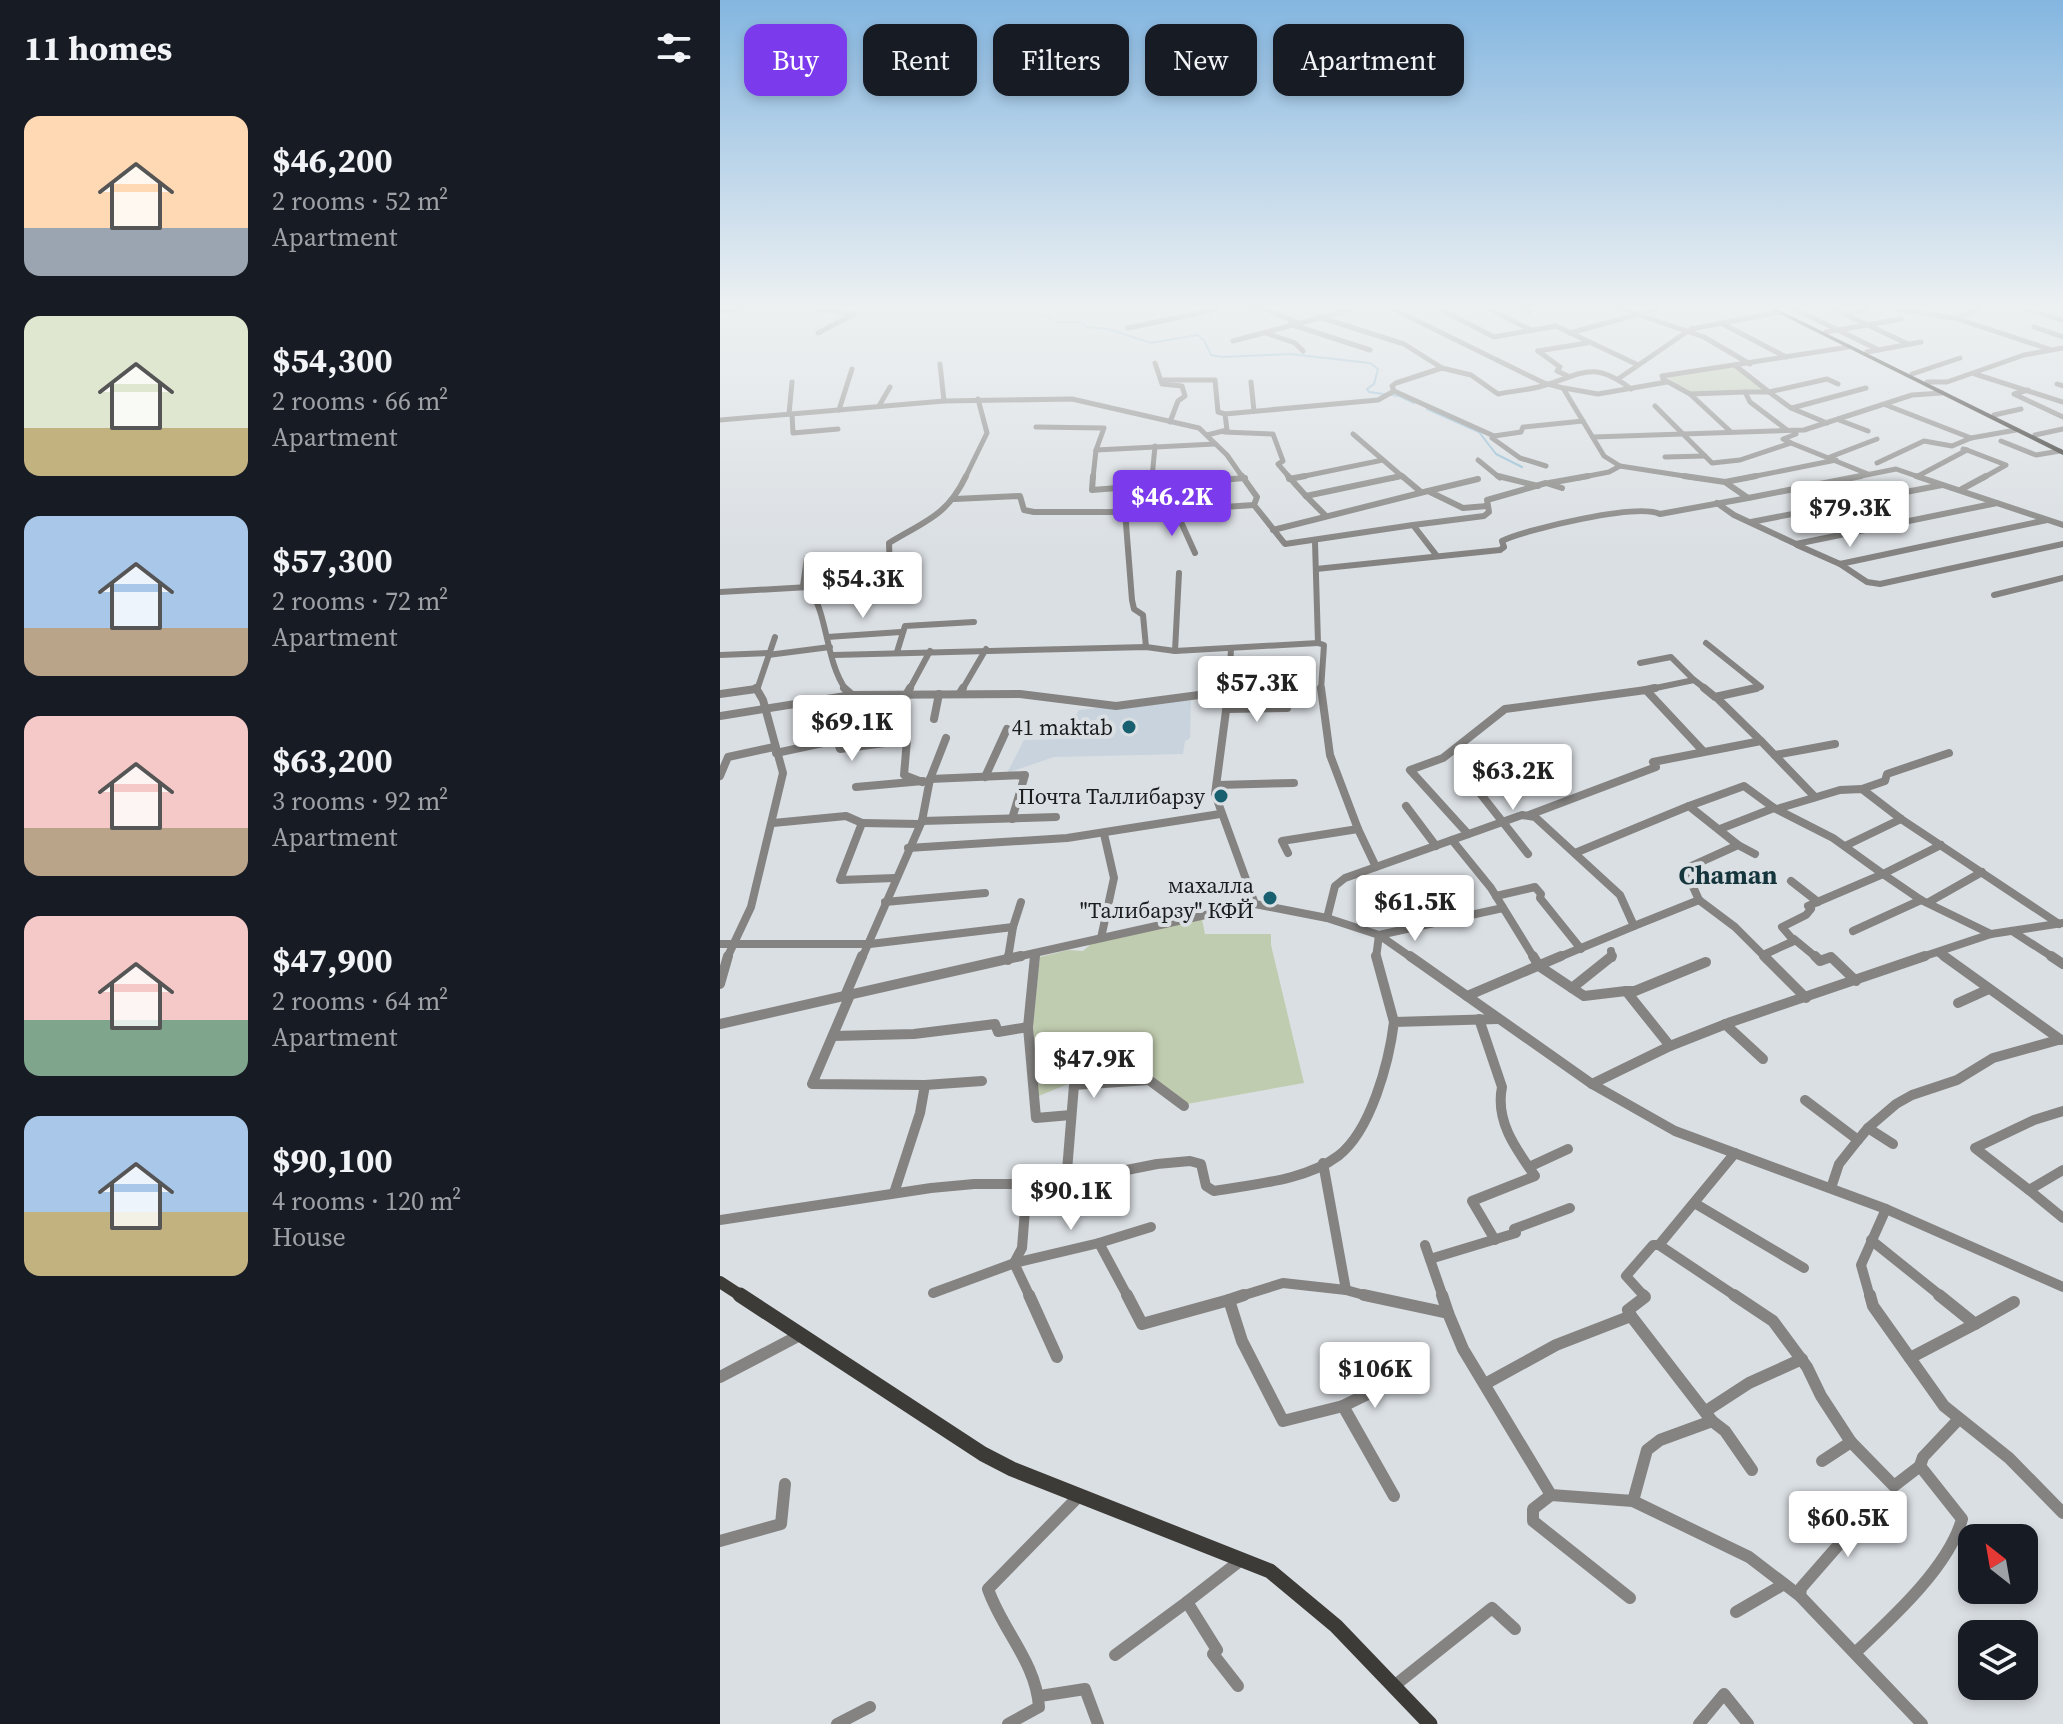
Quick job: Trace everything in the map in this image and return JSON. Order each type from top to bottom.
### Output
[{"type":"highway","points":[[1947,389],[2062,451]]},
{"type":"highway","points":[[1991,414],[2016,430],[2062,451]]},
{"type":"main road","points":[[720,1282],[983,1454],[1270,1571],[1336,1626],[1430,1724]]},
{"type":"street","points":[[792,389],[793,433],[838,429]]},
{"type":"street","points":[[839,410],[846,389]]},
{"type":"street","points":[[879,406],[889,389]]},
{"type":"street","points":[[943,389],[944,401]]},
{"type":"street","points":[[1170,422],[1178,401],[1185,396],[1183,389]]},
{"type":"street","points":[[1216,389],[1218,412],[1225,414],[1378,400],[1391,393],[1411,395],[1450,417],[1473,424],[1494,436],[1521,432],[1523,427],[1583,421]]},
{"type":"street","points":[[1252,389],[1254,411]]},
{"type":"street","points":[[1492,389],[1498,394],[1521,389]]},
{"type":"street","points":[[1564,389],[1604,456],[1620,466],[1725,482],[1832,459],[1877,439]]},
{"type":"street","points":[[1570,389],[1593,394],[1628,389]]},
{"type":"street","points":[[1681,389],[1731,432]]},
{"type":"street","points":[[1766,389],[1791,408],[1828,423]]},
{"type":"street","points":[[1690,394],[1780,389]]},
{"type":"street","points":[[1791,408],[1861,389]]},
{"type":"street","points":[[1919,393],[1923,389]]},
{"type":"street","points":[[1593,437],[1792,431],[1937,389]]},
{"type":"street","points":[[2063,402],[2029,390],[2014,394],[2063,417]]},
{"type":"street","points":[[1745,392],[1750,402],[1796,434],[1783,439],[1868,474]]},
{"type":"street","points":[[720,592],[806,586],[890,572],[889,543],[945,509],[955,499],[987,433],[978,399]]},
{"type":"street","points":[[720,420],[944,401],[1072,399],[1195,426],[1207,435],[1245,478],[1257,497],[1254,505]]},
{"type":"street","points":[[1886,404],[1971,438]]},
{"type":"street","points":[[1655,406],[1712,463],[1730,462],[1791,443]]},
{"type":"street","points":[[1991,414],[2021,409]]},
{"type":"street","points":[[1224,432],[1228,428],[1225,414]]},
{"type":"street","points":[[1839,420],[1868,431]]},
{"type":"street","points":[[1036,427],[1104,428],[1096,450],[1092,490],[1245,478]]},
{"type":"street","points":[[2035,435],[2063,429]]},
{"type":"street","points":[[1952,446],[1971,438],[2016,430]]},
{"type":"street","points":[[1207,435],[1224,432],[1273,434],[1283,461],[1278,464],[1325,515]]},
{"type":"street","points":[[1353,434],[1401,476],[1424,491],[1463,508],[1487,506]]},
{"type":"street","points":[[1494,436],[1492,438],[1508,452],[1546,466]]},
{"type":"street","points":[[1962,489],[2006,465],[1967,450],[1924,441],[1877,463],[2063,525]]},
{"type":"street","points":[[2001,441],[2035,457],[2043,458],[2062,451]]},
{"type":"street","points":[[1096,450],[1215,444]]},
{"type":"street","points":[[1151,487],[1155,446]]},
{"type":"street","points":[[1918,476],[1967,450]]},
{"type":"street","points":[[1665,457],[1705,456]]},
{"type":"street","points":[[1289,479],[1383,460]]},
{"type":"street","points":[[1478,460],[1502,479],[1514,478],[1538,486]]},
{"type":"street","points":[[1254,505],[1285,544],[1314,542],[1484,516],[1489,512],[1487,500],[1549,483],[1609,472],[1620,466]]},
{"type":"street","points":[[1316,569],[1500,550],[1504,547],[1502,541],[1505,539],[1599,515],[1654,511],[1660,514],[1893,469]]},
{"type":"street","points":[[1306,496],[1401,476]]},
{"type":"street","points":[[1273,530],[1478,479]]},
{"type":"street","points":[[1725,482],[1748,498]]},
{"type":"street","points":[[1549,483],[1562,488]]},
{"type":"street","points":[[1751,522],[1945,484]]},
{"type":"street","points":[[955,499],[1020,496],[1026,512],[1176,511],[1254,505]]},
{"type":"street","points":[[1796,544],[2000,502]]},
{"type":"street","points":[[1717,503],[1840,564],[1867,582],[1880,584],[2063,544]]},
{"type":"street","points":[[1125,511],[1132,600],[1134,609],[1143,615],[1146,647]]},
{"type":"street","points":[[1176,511],[1195,553]]},
{"type":"street","points":[[1840,564],[2049,519]]},
{"type":"street","points":[[1302,523],[1314,542],[1318,643]]},
{"type":"street","points":[[1413,525],[1437,556]]},
{"type":"street","points":[[807,558],[806,586],[818,601],[837,675],[844,689],[852,695]]},
{"type":"street","points":[[1175,651],[1179,573]]},
{"type":"street","points":[[1994,595],[2063,578]]},
{"type":"street","points":[[897,652],[905,626],[974,622]]},
{"type":"street","points":[[827,637],[901,632]]},
{"type":"street","points":[[720,984],[723,967],[751,907],[783,773],[756,689],[775,637]]},
{"type":"street","points":[[720,655],[1146,647],[1175,651],[1318,643],[1324,645],[1321,708],[1327,744],[1338,785],[1376,867]]},
{"type":"street","points":[[1706,643],[1761,687],[1715,697]]},
{"type":"street","points":[[1231,648],[1229,691],[1215,794],[1255,904]]},
{"type":"street","points":[[960,693],[986,649]]},
{"type":"street","points":[[906,695],[930,651]]},
{"type":"street","points":[[1640,663],[1671,657],[1761,741],[1815,797]]},
{"type":"street","points":[[1468,834],[1410,770],[1443,758],[1505,709],[1646,690],[1694,680]]},
{"type":"street","points":[[720,694],[756,689]]},
{"type":"street","points":[[1646,690],[1703,751]]},
{"type":"street","points":[[720,716],[852,695],[1020,694],[1116,706],[1229,691]]},
{"type":"street","points":[[934,719],[939,694]]},
{"type":"street","points":[[840,697],[837,747],[907,740],[904,775],[927,781]]},
{"type":"street","points":[[1227,709],[1287,708]]},
{"type":"street","points":[[985,777],[1007,729]]},
{"type":"street","points":[[946,738],[927,781],[921,822],[885,902],[812,1084],[925,1085],[982,1081]]},
{"type":"street","points":[[720,776],[728,757],[837,740]]},
{"type":"street","points":[[1327,918],[1339,882],[1656,767],[1653,762],[1761,741]]},
{"type":"street","points":[[1775,755],[1835,744]]},
{"type":"street","points":[[1720,829],[1815,797],[1862,789],[1885,781],[1887,774],[1949,753]]},
{"type":"street","points":[[1475,770],[1468,778],[1528,854]]},
{"type":"street","points":[[856,787],[1025,775],[1012,819]]},
{"type":"street","points":[[1217,785],[1294,783]]},
{"type":"street","points":[[1575,853],[1744,786],[1845,846],[1925,901],[1991,934]]},
{"type":"street","points":[[1862,789],[1901,819],[2061,923]]},
{"type":"street","points":[[1406,806],[1436,846]]},
{"type":"street","points":[[1689,806],[1738,845],[1755,854]]},
{"type":"street","points":[[908,848],[989,845],[1104,834],[1220,814]]},
{"type":"street","points":[[1529,815],[1624,899],[1634,926]]},
{"type":"street","points":[[773,823],[846,816],[862,823],[1056,817]]},
{"type":"street","points":[[1845,846],[1901,819]]},
{"type":"street","points":[[862,823],[840,880],[895,878]]},
{"type":"street","points":[[1288,853],[1282,841],[1358,829]]},
{"type":"street","points":[[1101,938],[1114,878],[1104,834]]},
{"type":"street","points":[[1452,840],[1496,896],[1539,966],[1584,996],[1635,991],[1706,962]]},
{"type":"street","points":[[1738,845],[1685,869],[1699,900],[1735,927],[1806,998]]},
{"type":"street","points":[[1856,981],[1831,957],[1820,961],[1782,927],[1806,915],[1811,909],[1808,906],[1941,845]]},
{"type":"street","points":[[1853,931],[1925,901],[1982,872]]},
{"type":"street","points":[[1791,881],[1818,902]]},
{"type":"street","points":[[1496,896],[1535,887],[1541,894],[1540,898],[1581,949]]},
{"type":"street","points":[[885,902],[985,893]]},
{"type":"street","points":[[1467,996],[1699,900]]},
{"type":"street","points":[[1008,960],[1021,902]]},
{"type":"street","points":[[720,1024],[1255,904],[1327,918],[1379,935],[1592,1084],[1675,1131],[1886,1209],[2063,1287]]},
{"type":"street","points":[[1379,935],[1503,908]]},
{"type":"street","points":[[1592,1084],[1670,1046],[1725,1024],[1991,934],[2061,923]]},
{"type":"street","points":[[720,944],[870,944],[1013,927]]},
{"type":"street","points":[[2012,931],[2063,964]]},
{"type":"street","points":[[720,1220],[964,1185],[1066,1183],[1135,1168],[1193,1161],[1201,1164],[1206,1186],[1214,1191],[1267,1181],[1323,1163],[1346,1149],[1367,1115],[1389,1058],[1394,1022],[1376,957],[1379,935]]},
{"type":"street","points":[[1763,955],[1791,944],[1794,939]]},
{"type":"street","points":[[1572,988],[1612,959],[1611,951]]},
{"type":"street","points":[[1939,953],[2060,1040]]},
{"type":"street","points":[[1035,954],[1028,1027],[1036,1118],[1071,1115]]},
{"type":"street","points":[[1958,1003],[1989,989]]},
{"type":"street","points":[[1626,991],[1670,1046]]},
{"type":"street","points":[[1479,1019],[1502,1087],[1498,1098],[1501,1115],[1514,1147],[1535,1176],[1472,1201],[1495,1240]]},
{"type":"street","points":[[1394,1022],[1498,1019]]},
{"type":"street","points":[[833,1036],[914,1034],[995,1024],[998,1032],[1028,1027]]},
{"type":"street","points":[[1725,1024],[1763,1059]]},
{"type":"street","points":[[1831,1188],[1839,1164],[1868,1128],[1912,1095],[1957,1080],[1993,1058],[2060,1040]]},
{"type":"street","points":[[1066,1183],[1074,1085],[1149,1080],[1184,1106]]},
{"type":"street","points":[[894,1193],[920,1113],[925,1085]]},
{"type":"street","points":[[1805,1100],[1858,1140]]},
{"type":"street","points":[[2063,1111],[2034,1120],[1975,1148],[2063,1218]]},
{"type":"street","points":[[1868,1128],[1893,1144]]},
{"type":"street","points":[[1529,1167],[1568,1149]]},
{"type":"street","points":[[1659,1245],[1696,1204],[1735,1153]]},
{"type":"street","points":[[1323,1163],[1346,1290]]},
{"type":"street","points":[[2029,1190],[2063,1170]]},
{"type":"street","points":[[1013,1264],[1022,1248],[1027,1184]]},
{"type":"street","points":[[1696,1204],[1804,1268]]},
{"type":"street","points":[[1430,1259],[1516,1233],[1514,1229],[1570,1208]]},
{"type":"street","points":[[1886,1209],[1861,1265],[1873,1306],[1958,1420],[1972,1426],[2058,1498],[2063,1513]]},
{"type":"street","points":[[933,1293],[1013,1264],[1151,1227]]},
{"type":"street","points":[[1871,1240],[1975,1324]]},
{"type":"street","points":[[1099,1243],[1142,1324],[1283,1283],[1346,1290],[1394,1304],[1448,1313]]},
{"type":"street","points":[[1425,1245],[1463,1349],[1551,1495],[1633,1501],[1725,1543],[1800,1596],[1922,1724]]},
{"type":"street","points":[[1752,1470],[1737,1452],[1732,1438],[1709,1416],[1628,1310],[1645,1297],[1626,1276],[1653,1245],[1659,1245],[1773,1321],[1802,1359],[1851,1442],[1894,1486],[1920,1466],[1923,1457],[1958,1420]]},
{"type":"street","points":[[1013,1264],[1057,1357]]},
{"type":"street","points":[[1229,1300],[1242,1341],[1283,1421],[1343,1406],[1392,1382]]},
{"type":"street","points":[[1910,1358],[2014,1302]]},
{"type":"street","points":[[1485,1384],[1556,1345],[1631,1316]]},
{"type":"street","points":[[720,1377],[801,1334]]},
{"type":"street","points":[[1633,1501],[1647,1450],[1660,1440],[1709,1416],[1749,1383],[1802,1359]]},
{"type":"street","points":[[1343,1406],[1394,1496]]},
{"type":"street","points":[[1822,1461],[1851,1442]]},
{"type":"street","points":[[1855,1653],[1879,1631],[1939,1562],[1962,1527],[1962,1519],[1920,1466]]},
{"type":"street","points":[[720,1541],[781,1524],[785,1484]]},
{"type":"street","points":[[1008,1724],[1039,1707],[1040,1696],[1032,1675],[992,1604],[988,1589],[1080,1495]]},
{"type":"street","points":[[1551,1495],[1533,1509],[1533,1521],[1630,1598]]},
{"type":"street","points":[[1800,1596],[1801,1588],[1869,1510]]},
{"type":"street","points":[[1115,1655],[1242,1560]]},
{"type":"street","points":[[1736,1612],[1784,1584]]},
{"type":"street","points":[[1187,1602],[1217,1650],[1213,1654],[1238,1686]]},
{"type":"street","points":[[1394,1686],[1492,1608],[1515,1629]]},
{"type":"street","points":[[1040,1696],[1085,1689],[1098,1724]]},
{"type":"street","points":[[1699,1724],[1724,1694],[1748,1724]]},
{"type":"street","points":[[837,1724],[870,1707]]},
{"type":"shaded area","name":"41 maktab","points":[[1191,697],[1190,738],[1185,741],[1183,754],[1054,757],[1007,773],[1024,740],[1062,739],[1079,710]]},
{"type":"green space","points":[[1685,389],[1764,391],[1690,393]]},
{"type":"green space","points":[[1202,919],[1205,934],[1271,934],[1304,1083],[1187,1104],[1151,1077],[1078,1080],[1036,1097],[1033,1022],[1040,957],[1068,950],[1083,951],[1092,943]]},
{"type":"waterway","points":[[1367,389],[1399,396],[1414,403]]},
{"type":"waterway","points":[[1427,409],[1479,432],[1496,454],[1522,467]]},
{"type":"place","name":"41 maktab","points":[[1129,727]]},
{"type":"place","name":"Почта Таллибарзу","points":[[1221,796]]},
{"type":"place","name":"махалла \"Талибарзу\" КФЙ","points":[[1270,898]]},
{"type":"district","name":"Chaman","points":[[1728,875]]}]
